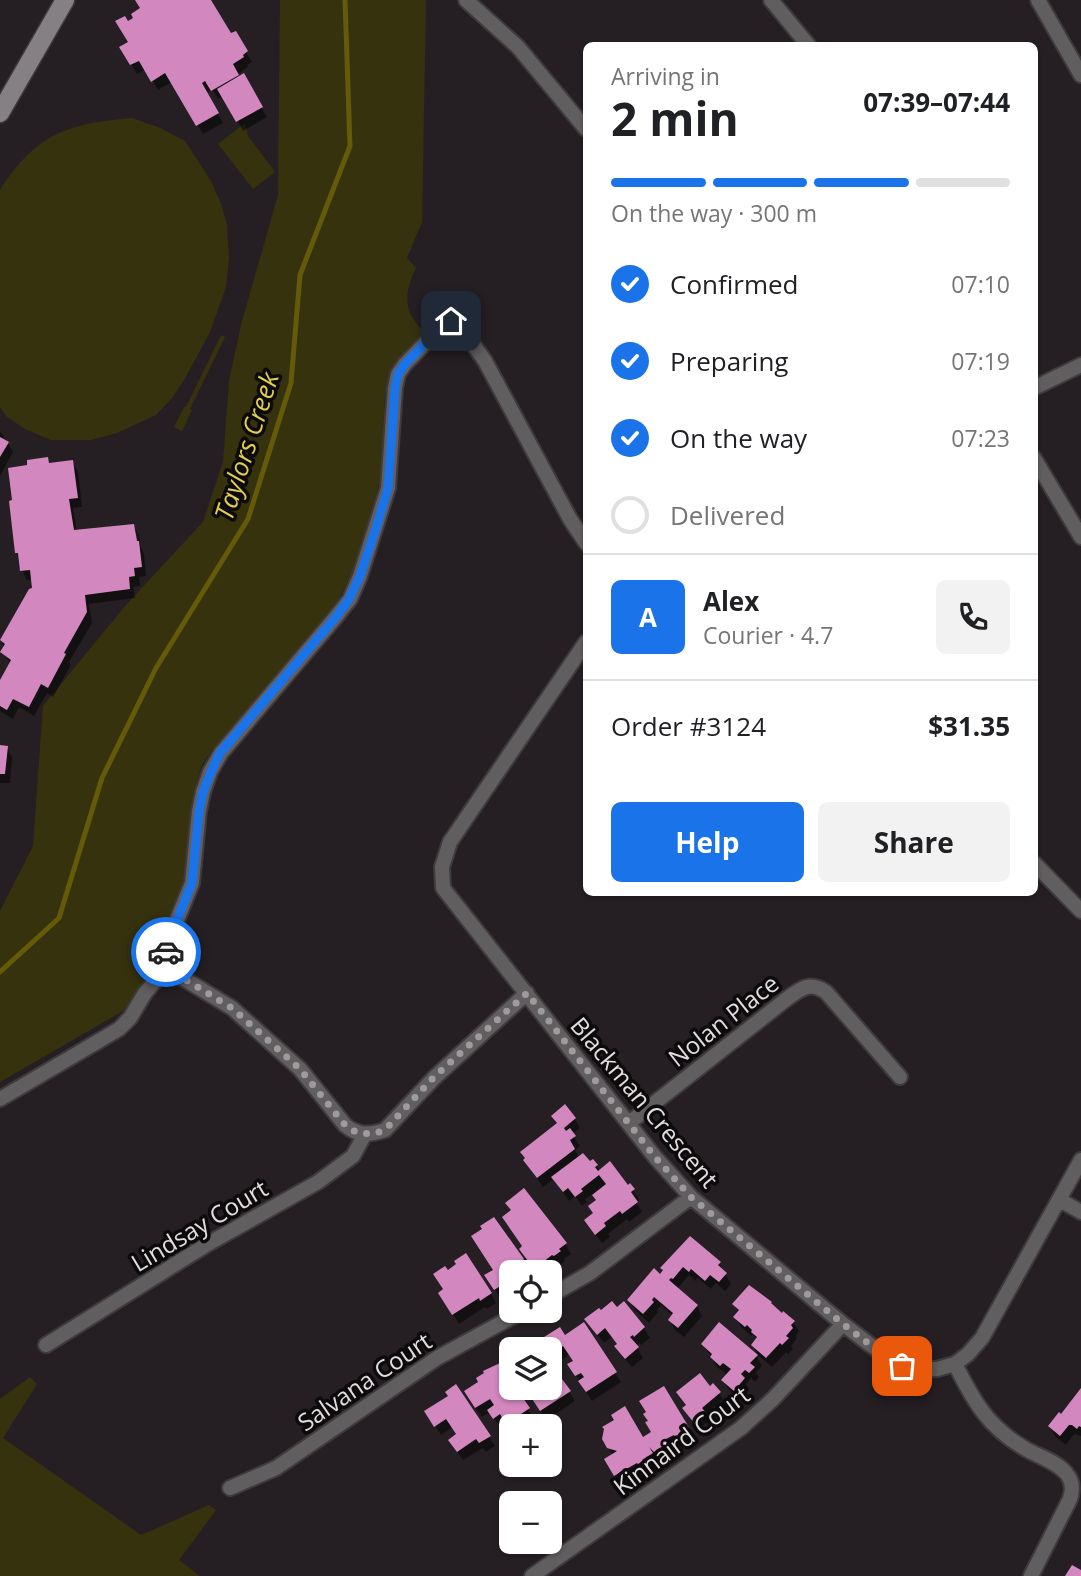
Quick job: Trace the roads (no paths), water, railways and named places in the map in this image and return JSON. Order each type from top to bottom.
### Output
[{"type":"street","points":[[0,113],[65,0]]},
{"type":"street","points":[[466,0],[518,47],[583,125]]},
{"type":"street","points":[[771,0],[806,42]]},
{"type":"street","points":[[1038,0],[1081,75]]},
{"type":"street","points":[[439,311],[470,341],[485,361],[583,538]]},
{"type":"street","points":[[451,321],[415,353],[398,374],[388,488],[360,576],[349,599],[220,753],[211,772],[199,811],[192,883],[166,953],[169,965],[176,974],[232,1008],[300,1069],[345,1125],[365,1134],[385,1130],[434,1077],[527,993]]},
{"type":"street","points":[[1038,386],[1081,365]]},
{"type":"street","points":[[1038,465],[1081,537]]},
{"type":"street","name":"Blackman Crescent","points":[[583,650],[450,842],[442,867],[443,888],[655,1157],[691,1197],[885,1356],[902,1366],[921,1369],[954,1364]]},
{"type":"street","points":[[1038,867],[1081,911]]},
{"type":"street","points":[[0,1099],[119,1029],[169,965]]},
{"type":"street","name":"Nolan Place","points":[[629,1122],[784,1001],[809,986],[819,987],[826,992],[900,1077]]},
{"type":"street","name":"Lindsay Court","points":[[46,1346],[206,1245],[318,1182],[353,1156],[365,1134]]},
{"type":"street","points":[[1031,1576],[1070,1499],[1071,1480],[1062,1469],[1021,1447],[994,1425],[972,1398],[954,1364],[968,1354],[982,1338],[1081,1160]]},
{"type":"street","points":[[562,1289],[601,1266],[691,1197]]},
{"type":"street","points":[[1060,1200],[1081,1212]]},
{"type":"street","name":"Salvana Court","points":[[230,1488],[276,1468],[437,1358],[501,1323]]},
{"type":"street","name":"Kinnaird Court","points":[[532,1576],[741,1429],[843,1324]]},
{"type":"waterway","name":"Taylors Creek","points":[[0,972],[59,918],[102,778],[156,668],[248,519],[291,383],[300,275],[350,146],[345,0]]}]
